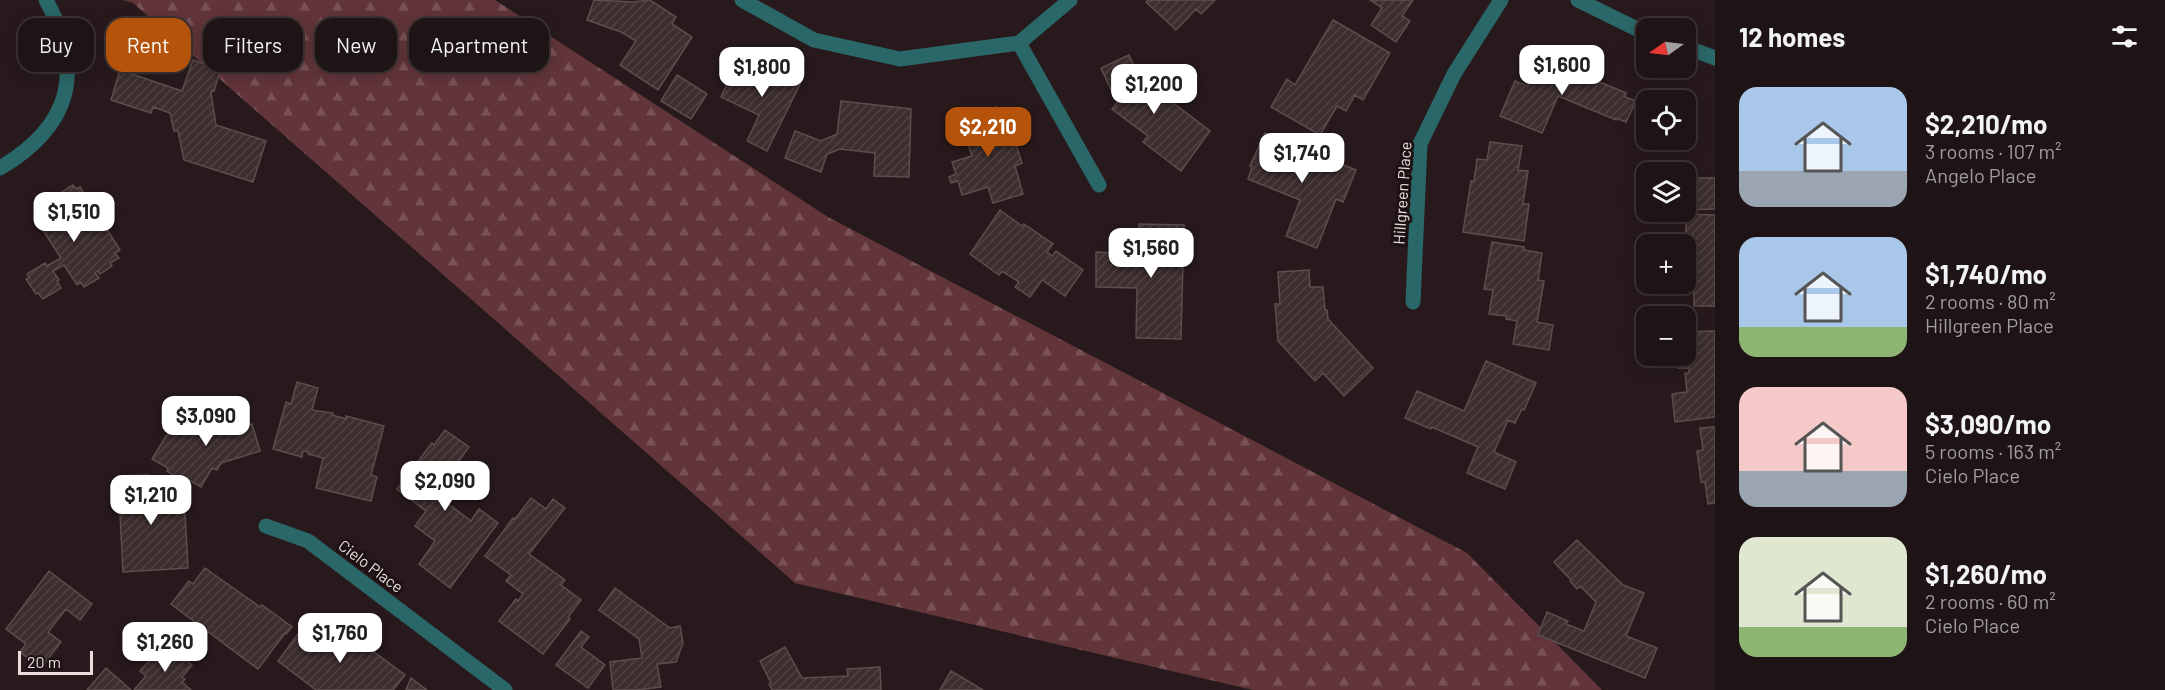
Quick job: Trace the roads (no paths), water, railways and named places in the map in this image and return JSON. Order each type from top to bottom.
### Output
[{"type":"street","points":[[0,168],[21,156],[44,136],[60,110],[68,80],[67,50],[57,21],[46,0]]},
{"type":"street","points":[[742,0],[814,39],[900,59],[1019,44],[1070,0]]},
{"type":"street","name":"Hillgreen Place","points":[[1413,302],[1420,144],[1454,74],[1501,0]]},
{"type":"street","points":[[1578,0],[1636,29]]},
{"type":"street","points":[[1019,44],[1099,185]]},
{"type":"street","points":[[1696,51],[1715,58]]},
{"type":"street","name":"Cielo Place","points":[[266,526],[308,541],[505,690]]}]
